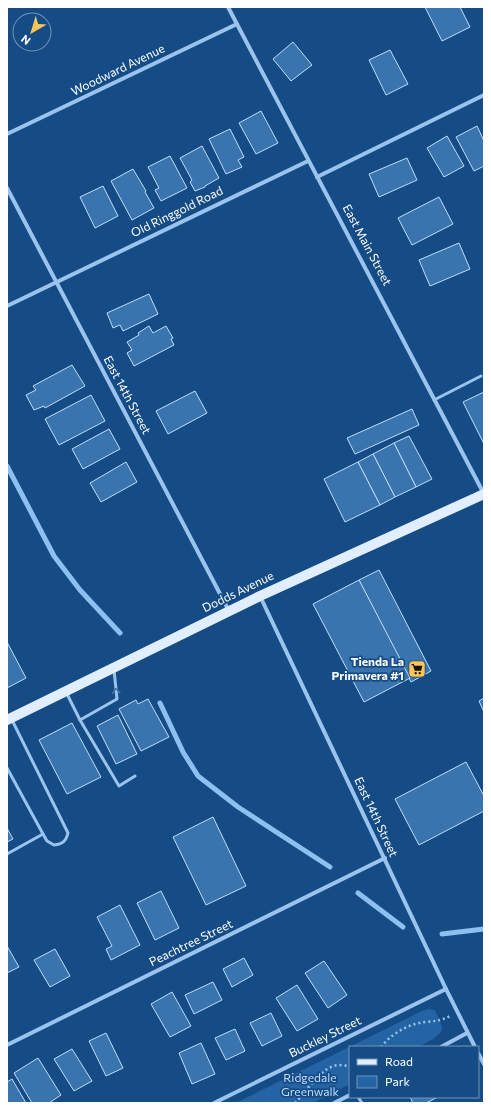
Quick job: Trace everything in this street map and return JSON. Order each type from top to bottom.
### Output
[{"type":"main road","name":"Dodds Avenue","points":[[9,719],[260,596],[484,495]]},
{"type":"street","name":"East Main Street","points":[[228,7],[484,495]]},
{"type":"street","name":"Woodward Avenue","points":[[7,134],[237,24]]},
{"type":"street","points":[[317,178],[484,95]]},
{"type":"street","name":"Old Ringgold Road","points":[[56,282],[308,161]]},
{"type":"street","name":"East 14th Street","points":[[7,188],[229,611]]},
{"type":"street","points":[[7,306],[56,282]]},
{"type":"street","name":"East 14th Street","points":[[260,596],[474,1046]]},
{"type":"street","name":"Peachtree Street","points":[[7,1045],[385,858]]},
{"type":"street","name":"Buckley Street","points":[[214,1103],[446,989]]},
{"type":"street","points":[[443,1046],[467,1033]]},
{"type":"street","points":[[479,1055],[484,1064]]},
{"type":"street","points":[[334,1103],[349,1096]]},
{"type":"lane","points":[[434,400],[481,376]]},
{"type":"lane","points":[[80,720],[117,699],[114,668]]},
{"type":"lane","points":[[65,691],[80,720],[119,786],[135,776]]},
{"type":"lane","points":[[7,768],[47,841],[54,845],[61,844],[66,840],[68,833],[9,719]]},
{"type":"lane","points":[[7,854],[43,834]]},
{"type":"path","points":[[382,1046],[394,1034],[423,1022],[442,1020],[457,1012]]},
{"type":"path","points":[[295,1103],[317,1077],[325,1070],[334,1065],[349,1066]]},
{"type":"green space","name":"Ridgedale Greenwalk","points":[[428,1009],[435,1010],[442,1029],[436,1037],[421,1046],[351,1046]]},
{"type":"green space","name":"Ridgedale Greenwalk","points":[[349,1047],[349,1085],[313,1103],[236,1103]]},
{"type":"building","points":[[425,7],[460,7],[470,27],[442,41]]},
{"type":"building","points":[[293,42],[312,65],[291,81],[273,59]]},
{"type":"building","points":[[390,50],[408,84],[386,95],[369,60]]},
{"type":"building","points":[[261,111],[278,143],[256,154],[239,123]]},
{"type":"building","points":[[477,126],[484,141],[484,166],[474,171],[456,137]]},
{"type":"building","points":[[230,129],[244,157],[238,160],[242,167],[226,174],[209,139]]},
{"type":"building","points":[[447,136],[464,166],[444,177],[427,148]]},
{"type":"building","points":[[202,146],[219,178],[205,187],[195,191],[190,182],[192,180],[180,158]]},
{"type":"building","points":[[170,156],[187,188],[161,201],[155,190],[159,188],[148,167]]},
{"type":"building","points":[[407,158],[417,180],[379,197],[369,174]]},
{"type":"building","points":[[133,169],[154,208],[132,220],[111,181]]},
{"type":"building","points":[[103,186],[118,216],[95,228],[80,197]]},
{"type":"building","points":[[439,197],[453,224],[412,245],[398,218]]},
{"type":"building","points":[[459,243],[470,269],[430,286],[419,260]]},
{"type":"building","points":[[149,294],[158,314],[123,331],[120,325],[113,328],[107,313]]},
{"type":"building","points":[[149,326],[153,333],[166,326],[173,338],[171,339],[174,345],[134,366],[127,353],[132,350],[127,342],[139,335],[138,333]]},
{"type":"building","points":[[72,365],[85,386],[45,408],[44,406],[34,410],[26,395],[36,390],[33,386]]},
{"type":"building","points":[[195,391],[207,413],[168,434],[156,411]]},
{"type":"building","points":[[484,392],[484,444],[463,402]]},
{"type":"building","points":[[91,395],[105,421],[59,445],[45,419]]},
{"type":"building","points":[[412,409],[419,425],[355,454],[347,438]]},
{"type":"building","points":[[109,429],[120,449],[83,469],[72,449]]},
{"type":"building","points":[[409,436],[432,479],[416,487],[394,443]]},
{"type":"building","points":[[394,443],[416,487],[395,497],[373,454]]},
{"type":"building","points":[[373,454],[395,497],[380,505],[358,462]]},
{"type":"building","points":[[126,462],[137,482],[101,502],[90,483]]},
{"type":"building","points":[[358,462],[380,505],[345,522],[324,479]]},
{"type":"building","points":[[379,570],[431,671],[411,682],[359,580]]},
{"type":"building","points":[[359,580],[410,678],[364,702],[313,604]]},
{"type":"building","points":[[7,642],[26,678],[7,688]]},
{"type":"building","points":[[484,698],[484,712],[479,701]]},
{"type":"building","points":[[148,699],[169,737],[141,751],[119,709],[136,700],[138,704]]},
{"type":"building","points":[[118,715],[137,754],[116,764],[97,726]]},
{"type":"building","points":[[72,723],[101,777],[67,794],[39,740]]},
{"type":"building","points":[[466,762],[484,796],[484,811],[419,845],[395,799]]},
{"type":"building","points":[[213,817],[246,886],[206,905],[173,837]]},
{"type":"building","points":[[7,828],[13,839],[7,842]]},
{"type":"building","points":[[161,891],[179,928],[155,940],[137,903]]},
{"type":"building","points":[[120,905],[140,945],[111,960],[106,949],[112,946],[97,917]]},
{"type":"building","points":[[7,946],[19,967],[7,973]]},
{"type":"building","points":[[55,949],[70,976],[50,987],[34,960]]},
{"type":"building","points":[[244,958],[253,975],[232,987],[223,969]]},
{"type":"building","points":[[324,961],[347,995],[328,1008],[305,973]]},
{"type":"building","points":[[213,982],[222,1000],[194,1014],[185,995]]},
{"type":"building","points":[[297,985],[318,1019],[297,1031],[276,998]]},
{"type":"building","points":[[172,992],[191,1026],[170,1037],[151,1004]]},
{"type":"building","points":[[271,1013],[282,1036],[262,1046],[250,1023]]},
{"type":"building","points":[[235,1029],[245,1051],[226,1060],[215,1038]]},
{"type":"building","points":[[106,1033],[123,1068],[106,1076],[89,1041]]},
{"type":"building","points":[[201,1043],[215,1074],[192,1084],[179,1053]]},
{"type":"building","points":[[72,1049],[92,1081],[74,1091],[54,1059]]},
{"type":"building","points":[[38,1058],[61,1095],[49,1103],[32,1103],[14,1073]]},
{"type":"building","points":[[12,1079],[26,1103],[7,1103],[7,1082]]},
{"type":"building","points":[[410,1098],[436,1098],[426,1103],[413,1103]]},
{"type":"waterway","points":[[7,466],[54,556],[80,590],[120,633]]},
{"type":"waterway","points":[[160,703],[183,752],[198,776],[238,807],[330,867]]},
{"type":"waterway","points":[[358,893],[403,927]]},
{"type":"waterway","points":[[442,934],[484,929]]},
{"type":"place","name":"Tienda La Primavera #1","points":[[417,669]]}]
